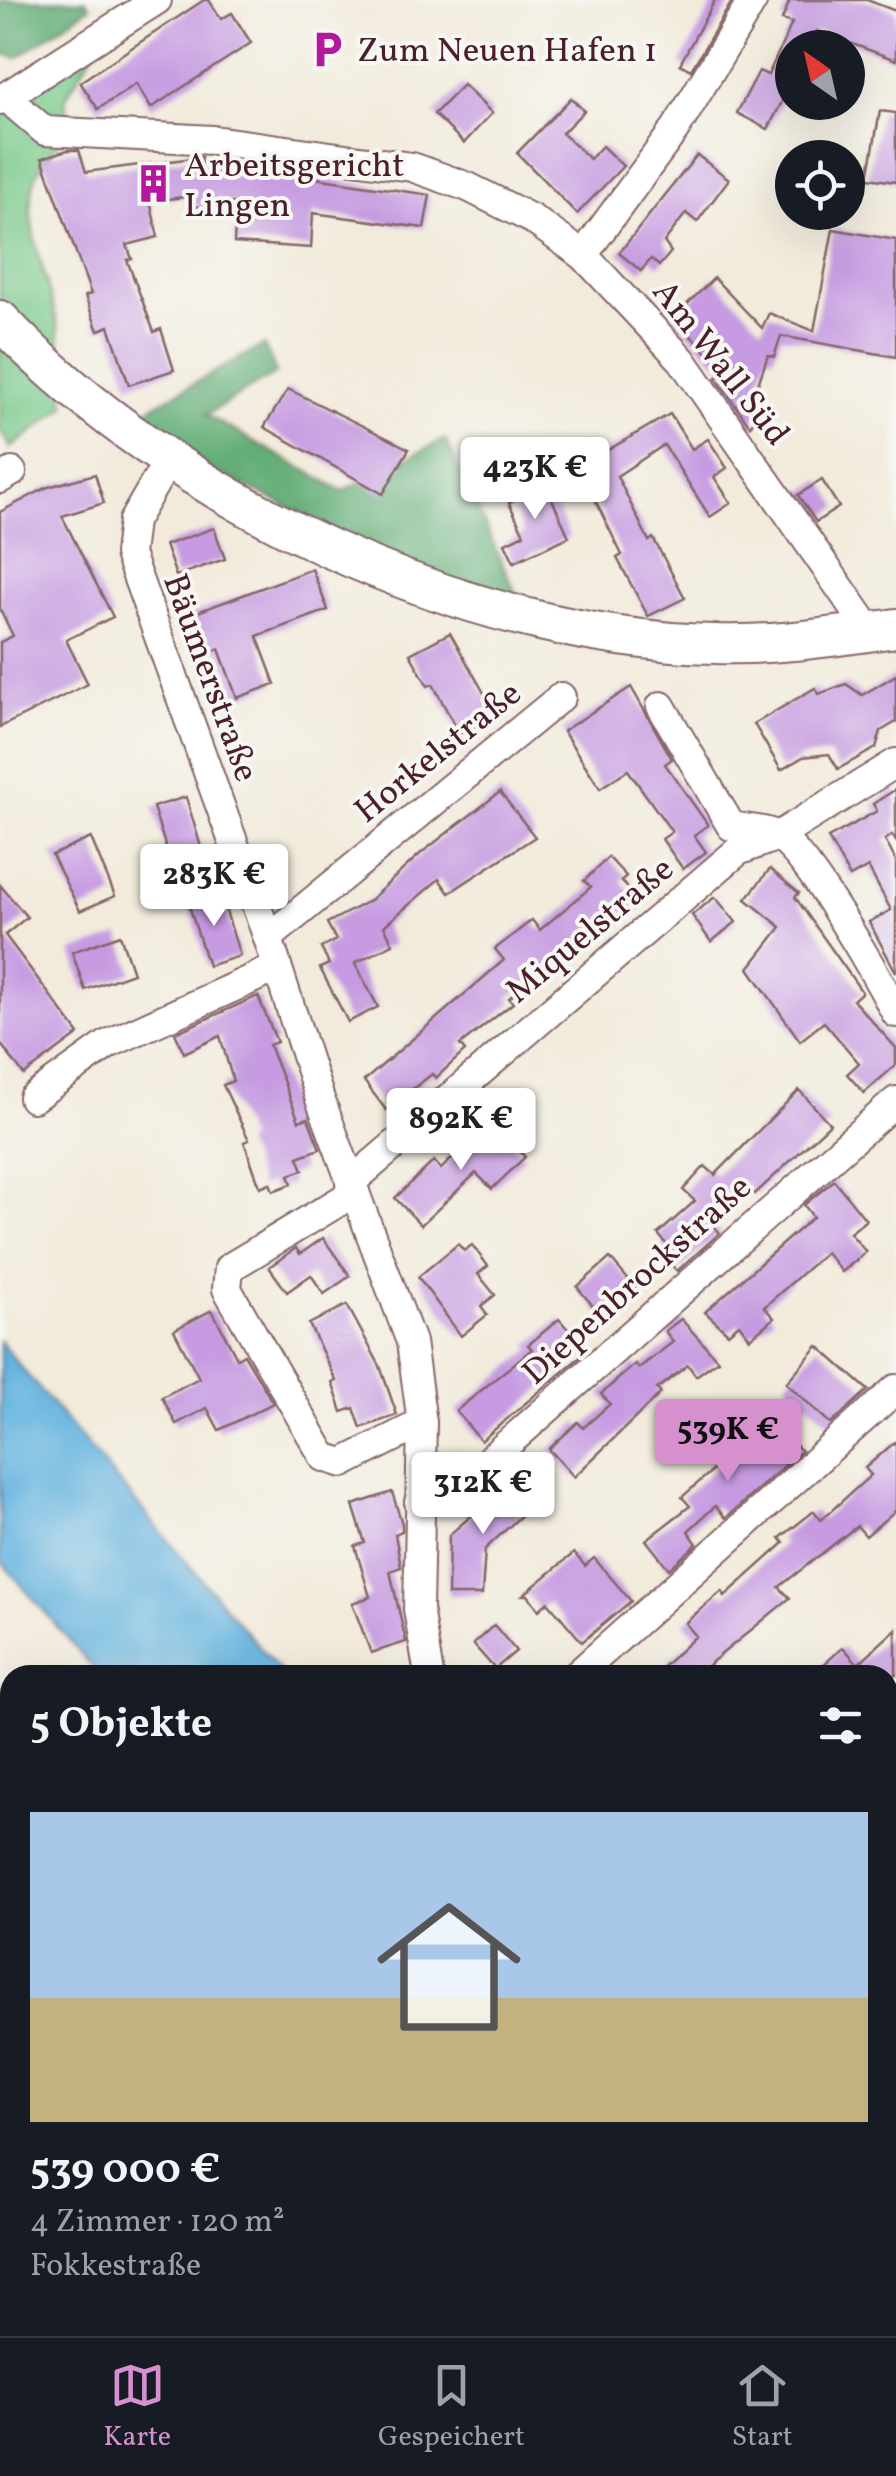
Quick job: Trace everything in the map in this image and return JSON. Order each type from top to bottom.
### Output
[{"type":"main road","points":[[0,320],[108,418],[169,459],[261,515],[401,577],[494,608],[642,639],[714,644],[788,643],[883,630]]},
{"type":"street","points":[[5,97],[157,0]]},
{"type":"street","points":[[583,255],[676,128],[753,0]]},
{"type":"street","name":"Am Wall Süd","points":[[5,97],[45,130],[213,140],[412,166],[532,219],[583,255],[682,360],[883,630]]},
{"type":"street","name":"Bäumerstraße","points":[[169,459],[132,521],[129,554],[353,1187],[412,1342],[422,1424],[418,1608],[427,1665]]},
{"type":"street","name":"Horkelstraße","points":[[268,938],[561,697]]},
{"type":"street","points":[[661,706],[731,826],[778,836],[801,862],[865,953],[896,1013]]},
{"type":"street","name":"Miquelstraße","points":[[422,1424],[343,1463],[324,1457],[227,1289],[229,1268],[353,1187],[738,851],[778,836],[896,763]]},
{"type":"street","points":[[33,1098],[108,1044],[276,968]]},
{"type":"street","name":"Diepenbrockstraße","points":[[419,1502],[470,1478],[896,1101]]},
{"type":"street","points":[[588,1665],[896,1389]]},
{"type":"green space","points":[[0,0],[86,0],[90,7],[17,58],[0,53]]},
{"type":"green space","points":[[96,47],[65,99],[70,134],[49,154],[36,175],[31,197],[36,244],[59,333],[65,407],[11,448],[0,430],[0,110]]},
{"type":"green space","points":[[264,345],[276,373],[206,415],[343,491],[445,439],[523,608],[494,607],[119,425]]},
{"type":"water","points":[[0,1341],[274,1665],[90,1665],[0,1560]]},
{"type":"building","points":[[209,0],[221,19],[232,13],[251,43],[151,108],[136,84],[98,109],[80,82]]},
{"type":"building","points":[[715,0],[733,0],[691,70],[680,64]]},
{"type":"building","points":[[790,0],[867,0],[896,11],[896,60],[865,49],[865,30],[789,30],[792,23],[782,20]]},
{"type":"building","points":[[775,60],[775,115],[768,129],[737,113],[759,71],[768,75]]},
{"type":"building","points":[[463,85],[492,113],[464,143],[434,114]]},
{"type":"building","points":[[571,98],[584,111],[562,133],[590,159],[602,146],[623,166],[577,214],[517,153]]},
{"type":"building","points":[[880,111],[896,113],[896,182],[868,178]]},
{"type":"building","points":[[79,150],[86,172],[201,157],[201,164],[219,163],[219,173],[315,178],[430,195],[424,228],[313,213],[311,248],[234,243],[236,203],[194,207],[193,196],[150,201],[158,237],[127,245],[132,259],[127,260],[154,332],[161,329],[174,370],[129,385],[109,326],[98,331],[85,296],[91,294],[42,158]]},
{"type":"building","points":[[697,155],[729,179],[697,222],[686,213],[664,242],[671,252],[659,266],[651,259],[641,271],[619,253]]},
{"type":"building","points":[[833,230],[896,240],[896,357],[781,336],[774,357],[768,355],[757,387],[765,402],[750,426],[716,378],[726,371],[673,318],[714,278],[762,328],[769,313],[814,331]]},
{"type":"building","points":[[288,389],[409,449],[383,494],[264,427]]},
{"type":"building","points":[[670,414],[692,449],[708,439],[727,468],[714,477],[731,503],[710,517],[664,445],[617,476],[649,541],[653,538],[685,598],[648,616],[617,558],[622,555],[579,467]]},
{"type":"building","points":[[95,474],[104,503],[62,516],[113,617],[66,640],[88,684],[0,727],[0,642],[13,636],[0,609],[0,512],[48,487]]},
{"type":"building","points":[[543,479],[569,537],[514,562],[505,543],[524,534],[509,503],[517,499],[514,493]]},
{"type":"building","points":[[822,480],[839,507],[816,522],[798,495]]},
{"type":"building","points":[[214,528],[225,559],[176,576],[165,545]]},
{"type":"building","points":[[312,569],[328,610],[257,636],[275,684],[237,698],[219,649],[201,655],[187,616]]},
{"type":"building","points":[[450,633],[496,714],[459,734],[433,684],[428,686],[410,654]]},
{"type":"building","points":[[896,675],[896,722],[881,731],[876,748],[838,769],[829,754],[803,757],[781,770],[754,724],[815,688],[819,694],[846,684],[862,695]]},
{"type":"building","points":[[631,687],[672,759],[665,764],[708,825],[694,835],[706,852],[683,869],[662,839],[672,832],[628,770],[600,788],[563,731]]},
{"type":"building","points":[[896,789],[896,841],[892,835],[885,840],[896,861],[896,972],[869,922],[891,910],[868,867],[850,877],[828,838],[877,811],[873,804]]},
{"type":"building","points":[[500,792],[535,837],[449,893],[439,879],[384,926],[393,944],[355,963],[378,1007],[348,1022],[320,968],[329,964],[321,948],[336,940],[327,923],[369,901],[420,854]]},
{"type":"building","points":[[186,797],[203,854],[171,864],[153,807]]},
{"type":"building","points":[[91,838],[115,896],[80,911],[52,855]]},
{"type":"building","points":[[608,857],[626,876],[621,881],[641,902],[575,956],[570,950],[509,998],[513,1003],[460,1045],[465,1051],[436,1078],[432,1074],[386,1110],[364,1081],[504,960],[495,949],[532,920],[540,930],[591,887],[584,881]]},
{"type":"building","points":[[770,869],[799,893],[795,897],[862,992],[853,1000],[896,1048],[896,1065],[864,1093],[847,1074],[859,1063],[824,1022],[800,1041],[749,968],[781,927],[746,899]]},
{"type":"building","points":[[0,885],[27,917],[5,935],[79,1034],[24,1075],[0,1043]]},
{"type":"building","points":[[220,892],[240,956],[208,966],[188,902]]},
{"type":"building","points":[[715,897],[736,922],[711,942],[692,915]]},
{"type":"building","points":[[120,935],[133,973],[85,990],[72,952]]},
{"type":"building","points":[[258,996],[277,1042],[269,1045],[299,1121],[308,1118],[320,1149],[298,1157],[303,1170],[289,1175],[292,1184],[273,1191],[270,1183],[260,1187],[244,1142],[249,1140],[223,1085],[233,1081],[220,1036],[184,1053],[175,1033]]},
{"type":"building","points":[[799,1090],[830,1124],[755,1194],[744,1182],[709,1221],[720,1233],[677,1271],[660,1252],[667,1245],[658,1234],[695,1201],[683,1190],[705,1166],[715,1175]]},
{"type":"building","points":[[491,1121],[525,1157],[492,1189],[476,1173],[421,1225],[395,1198],[434,1161],[441,1169]]},
{"type":"building","points":[[834,1180],[866,1220],[850,1233],[866,1252],[842,1272],[826,1252],[764,1307],[774,1318],[750,1338],[739,1324],[728,1333],[705,1312],[813,1217],[804,1205]]},
{"type":"building","points":[[323,1238],[350,1276],[324,1294],[311,1275],[287,1292],[269,1267],[296,1248],[300,1254]]},
{"type":"building","points":[[458,1244],[464,1251],[472,1245],[488,1266],[478,1274],[495,1295],[481,1306],[487,1315],[461,1336],[418,1277]]},
{"type":"building","points":[[610,1258],[637,1290],[604,1319],[577,1287]]},
{"type":"building","points":[[347,1305],[380,1366],[397,1415],[361,1428],[354,1408],[342,1412],[332,1382],[336,1381],[309,1324]]},
{"type":"building","points":[[212,1310],[237,1358],[244,1354],[273,1403],[219,1430],[207,1408],[176,1424],[162,1397],[199,1378],[174,1330]]},
{"type":"building","points":[[559,1319],[587,1351],[481,1441],[456,1411],[532,1349],[528,1345]]},
{"type":"building","points":[[681,1319],[718,1360],[696,1376],[688,1365],[657,1389],[661,1393],[574,1477],[549,1449],[578,1422],[583,1428],[610,1404],[601,1394],[635,1364],[639,1368],[673,1342],[665,1331]]},
{"type":"building","points":[[818,1346],[868,1390],[831,1424],[786,1383]]},
{"type":"building","points":[[762,1409],[801,1451],[726,1518],[715,1506],[688,1531],[697,1544],[669,1569],[646,1540],[690,1506],[682,1497],[738,1448],[729,1438]]},
{"type":"building","points":[[896,1441],[896,1510],[866,1536],[857,1526],[779,1587],[790,1598],[708,1665],[665,1665],[696,1636],[685,1623],[722,1591],[725,1596],[784,1543],[780,1538],[814,1511],[821,1520],[871,1475],[865,1468]]},
{"type":"building","points":[[516,1477],[538,1500],[485,1549],[482,1595],[448,1595],[449,1535]]},
{"type":"building","points":[[392,1492],[402,1531],[395,1534],[401,1567],[390,1571],[406,1642],[371,1653],[352,1603],[370,1597],[355,1546],[365,1543],[353,1505]]},
{"type":"building","points":[[574,1553],[585,1566],[594,1558],[631,1601],[582,1642],[548,1602],[539,1610],[528,1595],[523,1595]]},
{"type":"building","points":[[494,1625],[516,1651],[500,1665],[491,1665],[473,1644]]},
{"type":"building","points":[[896,1629],[896,1665],[823,1665],[843,1647],[858,1664]]},
{"type":"place","name":"Zum Neuen Hafen 1","points":[[327,49]]},
{"type":"place","name":"Arbeitsgericht Lingen","points":[[154,184]]}]
